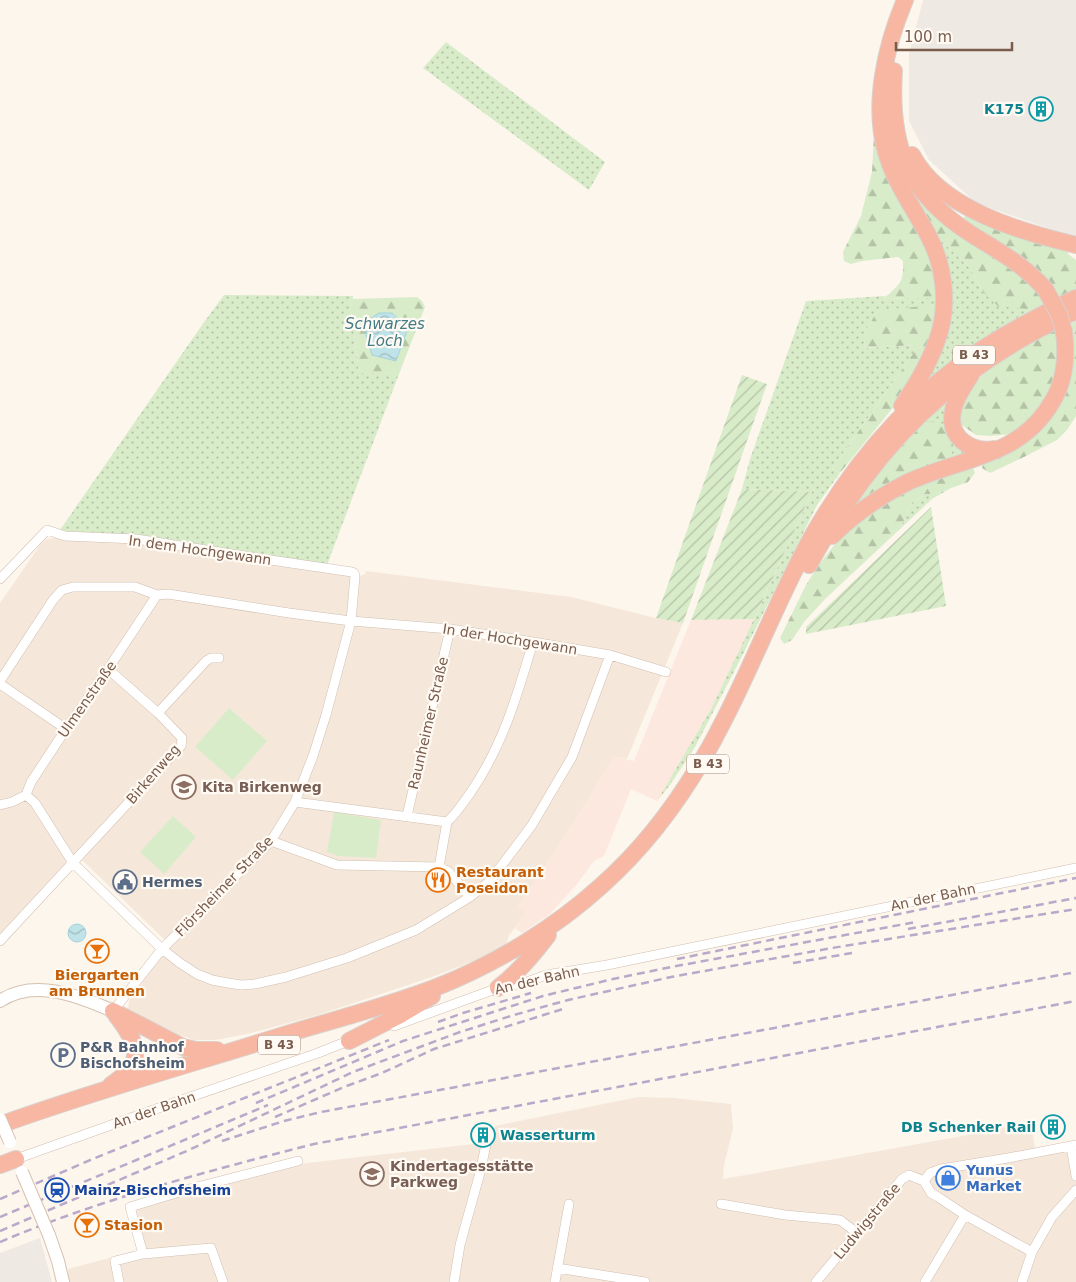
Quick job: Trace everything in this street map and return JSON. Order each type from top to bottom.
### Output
[{"type":"highway","points":[[815,554],[855,515],[890,492],[924,476],[984,456],[1021,438],[1042,418],[1054,399],[1059,388],[1064,366],[1064,332],[1059,314],[1044,289],[1031,274],[1016,262],[950,220],[941,212],[925,195],[912,176],[902,154],[898,139],[893,97],[895,65],[906,0]]},
{"type":"highway","points":[[886,432],[932,354],[940,331],[944,305],[936,254],[926,231],[904,194],[890,164],[883,141],[880,108],[887,54],[897,20],[906,0]]},
{"type":"highway","points":[[894,112],[901,133],[915,161],[926,176],[953,198],[990,218],[1020,230],[1076,245]]},
{"type":"highway","name":"B 43","points":[[0,1125],[88,1095],[439,986],[488,963],[540,933],[561,918],[620,868],[670,809],[697,768],[724,720],[813,534],[848,480],[886,432],[928,390],[982,349],[1024,324],[1076,298]]},
{"type":"highway","name":"B 43","points":[[5,1138],[78,1106],[386,1012],[432,996],[492,969],[528,949],[582,911],[617,882],[678,812],[692,791],[732,724],[815,554],[851,495],[886,450],[926,408],[975,368],[1016,341],[1076,311]]},
{"type":"highway","points":[[975,368],[952,412],[955,433],[962,442],[974,448],[987,450],[1006,446]]},
{"type":"highway","points":[[498,988],[524,965],[548,935]]},
{"type":"highway","points":[[349,1040],[402,1014],[432,996]]},
{"type":"highway","points":[[113,1011],[183,1047],[208,1050],[247,1046]]},
{"type":"highway","points":[[88,1095],[122,1078],[134,1062],[134,1044],[128,1031],[113,1011]]},
{"type":"highway","points":[[0,1165],[19,1165]]},
{"type":"street","name":"In dem Hochgewann","points":[[0,579],[47,530],[65,536],[136,538],[354,573]]},
{"type":"street","name":"Flörsheimer Straße","points":[[113,1011],[162,949],[271,842],[295,802],[313,756],[326,715],[350,621],[354,573]]},
{"type":"street","points":[[66,729],[0,683],[53,600],[62,590],[73,587],[135,587],[158,595],[168,594],[350,621]]},
{"type":"street","name":"Ulmenstraße","points":[[26,795],[31,782],[158,595]]},
{"type":"street","name":"In der Hochgewann","points":[[350,621],[450,630],[534,642],[610,655],[666,672]]},
{"type":"street","name":"Raunheimer Straße","points":[[407,816],[450,630]]},
{"type":"street","points":[[439,867],[447,822],[457,812],[494,753],[507,724],[534,642]]},
{"type":"street","points":[[0,805],[12,802],[26,795],[34,803],[73,863],[162,949],[185,967],[204,977],[228,984],[255,984],[286,977],[347,958],[416,930],[470,897],[490,881],[532,825],[572,757],[610,655]]},
{"type":"street","points":[[158,713],[206,661],[211,658],[219,658]]},
{"type":"street","name":"Birkenweg","points":[[73,863],[181,746],[182,738],[158,713],[108,669]]},
{"type":"street","points":[[295,802],[447,822]]},
{"type":"street","points":[[271,842],[337,865],[439,867],[448,871],[470,897]]},
{"type":"street","points":[[0,941],[73,863]]},
{"type":"street","name":"An der Bahn","points":[[19,1165],[161,1107],[498,988],[527,982],[546,975],[607,965],[1076,868]]},
{"type":"street","points":[[0,1001],[19,992],[37,989],[84,999],[113,1011]]},
{"type":"street","points":[[0,1120],[5,1138],[19,1165],[49,1235],[63,1282]]},
{"type":"street","points":[[454,1282],[460,1245],[486,1144]]},
{"type":"street","points":[[1032,1252],[965,1215],[930,1193],[924,1181],[930,1173],[941,1169],[1073,1145],[1076,1176]]},
{"type":"street","points":[[141,1254],[130,1207],[193,1188],[298,1161]]},
{"type":"street","name":"Ludwigstraße","points":[[816,1282],[902,1179],[909,1175],[924,1181]]},
{"type":"street","points":[[1022,1282],[1032,1252],[1052,1217],[1076,1190]]},
{"type":"street","points":[[555,1282],[569,1204]]},
{"type":"street","points":[[720,1204],[785,1215],[840,1220],[857,1233]]},
{"type":"street","points":[[925,1282],[965,1215]]},
{"type":"street","points":[[119,1282],[115,1261],[141,1254],[211,1248],[223,1282]]},
{"type":"street","points":[[557,1268],[645,1282]]},
{"type":"shaded area","points":[[923,0],[1076,0],[1076,238],[976,203],[929,160],[909,121],[909,54]]},
{"type":"shaded area","points":[[47,539],[134,541],[360,576],[365,574],[366,571],[571,597],[683,623],[627,759],[614,757],[519,906],[526,914],[509,935],[506,945],[492,954],[432,977],[318,1015],[247,1034],[215,1040],[194,1040],[128,1009],[129,1001],[159,959],[171,946],[75,853],[0,934],[0,603],[41,544]]},
{"type":"shaded area","points":[[754,619],[711,709],[657,801],[631,789],[604,856],[594,861],[577,884],[550,914],[522,933],[515,928],[526,914],[518,906],[566,835],[614,757],[634,761],[691,620]]},
{"type":"shaded area","points":[[638,1097],[674,1098],[731,1104],[733,1129],[724,1165],[723,1179],[1031,1122],[1036,1155],[1076,1149],[1076,1282],[68,1282],[68,1269],[139,1250],[127,1204],[192,1183],[281,1166],[491,1142],[495,1126]]},
{"type":"shaded area","points":[[40,1238],[52,1282],[0,1282],[0,1253]]},
{"type":"green space","points":[[446,42],[605,162],[589,190],[423,68]]},
{"type":"green space","points":[[874,133],[940,275],[935,287],[938,294],[935,298],[883,299],[899,284],[902,278],[903,261],[898,257],[851,264],[844,261],[843,252],[861,216],[872,172]]},
{"type":"green space","points":[[914,199],[921,199],[1029,278],[1047,306],[1035,310],[998,306],[985,294],[969,267],[929,229]]},
{"type":"green space","points":[[969,213],[1067,250],[1068,254],[1076,260],[1076,294],[1062,301],[1049,283],[963,222],[964,217]]},
{"type":"green space","points":[[929,229],[969,267],[985,294],[1035,310],[907,405],[943,341]]},
{"type":"green space","points":[[940,275],[940,313],[878,310],[866,330],[864,348],[915,345],[915,351],[832,469],[840,473],[817,505],[695,747],[657,801],[711,709],[812,492],[742,489],[750,459],[806,301],[885,296],[883,299],[902,299],[935,287]]},
{"type":"green space","points":[[224,295],[353,296],[350,303],[359,372],[399,374],[327,565],[67,533],[60,530]]},
{"type":"green space","points":[[417,297],[425,307],[399,374],[359,373],[350,303],[353,299]]},
{"type":"green space","points":[[927,306],[938,314],[936,335],[904,394],[840,473],[832,469],[915,351],[915,345],[864,348],[866,330],[878,310]]},
{"type":"green space","points":[[1076,321],[1076,416],[1067,430],[1057,440],[990,473],[982,468],[984,462],[1018,446],[1040,430],[1053,414],[1072,337],[1071,324]]},
{"type":"green space","points":[[1056,328],[1061,367],[1037,411],[1013,434],[976,435],[962,425],[957,418],[969,386],[995,365]]},
{"type":"green space","points":[[742,375],[767,384],[683,623],[656,618]]},
{"type":"green space","points":[[947,397],[949,414],[971,451],[940,467],[916,425]]},
{"type":"green space","points":[[928,421],[943,427],[949,433],[954,449],[948,459],[846,513],[916,425]]},
{"type":"green space","points":[[973,468],[975,473],[968,482],[935,494],[925,494],[912,503],[906,512],[906,519],[884,544],[826,598],[804,622],[792,640],[784,644],[780,638],[806,585],[838,540],[875,508],[904,490]]},
{"type":"green space","points":[[951,488],[932,499],[884,544],[906,519],[906,512],[912,503],[925,494],[935,494]]},
{"type":"green space","points":[[742,489],[812,492],[754,619],[691,620]]},
{"type":"green space","points":[[931,507],[946,606],[806,634],[806,627]]},
{"type":"green space","points":[[229,708],[267,741],[233,780],[195,747]]},
{"type":"green space","points":[[334,812],[381,820],[376,858],[339,856],[327,852]]},
{"type":"green space","points":[[173,816],[196,837],[164,874],[140,852]]},
{"type":"water","name":"Schwarzes Loch","points":[[379,313],[392,313],[408,328],[396,361],[372,355],[366,335],[368,320]]},
{"type":"water","points":[[77,924],[83,927],[86,933],[83,939],[77,942],[71,939],[68,933],[71,927]]},
{"type":"railway","points":[[677,959],[1076,878]]},
{"type":"railway","points":[[908,929],[1076,898]]},
{"type":"railway","points":[[0,1231],[189,1150],[353,1072],[460,1032],[514,1015],[568,1000],[671,977],[832,948],[1076,909]]},
{"type":"railway","points":[[256,1103],[403,1041],[543,996],[671,967],[916,922]]},
{"type":"railway","points":[[793,963],[852,953]]},
{"type":"railway","points":[[222,1141],[284,1121],[321,1112],[1076,972]]},
{"type":"railway","points":[[438,1022],[531,993]]},
{"type":"railway","points":[[0,1242],[116,1199],[314,1144],[1076,1001]]},
{"type":"railway","points":[[275,1117],[344,1087],[382,1073],[434,1049],[563,1009]]},
{"type":"railway","points":[[0,1199],[95,1158],[389,1040]]},
{"type":"railway","points":[[0,1217],[268,1105]]},
{"type":"place","name":"K175","points":[[1041,109]]},
{"type":"place","name":"Kita Birkenweg","points":[[184,787]]},
{"type":"place","name":"Restaurant Poseidon","points":[[438,880]]},
{"type":"place","name":"Hermes","points":[[125,882]]},
{"type":"place","name":"Biergarten am Brunnen","points":[[97,951]]},
{"type":"place","name":"P&R Bahnhof Bischofsheim","points":[[63,1055]]},
{"type":"place","name":"DB Schenker Rail","points":[[1053,1127]]},
{"type":"place","name":"Wasserturm","points":[[483,1135]]},
{"type":"place","name":"Kindertagesstätte Parkweg","points":[[372,1174]]},
{"type":"place","name":"Yunus Market","points":[[948,1178]]},
{"type":"place","name":"Mainz-Bischofsheim","points":[[57,1190]]},
{"type":"place","name":"Stasion","points":[[87,1225]]}]
